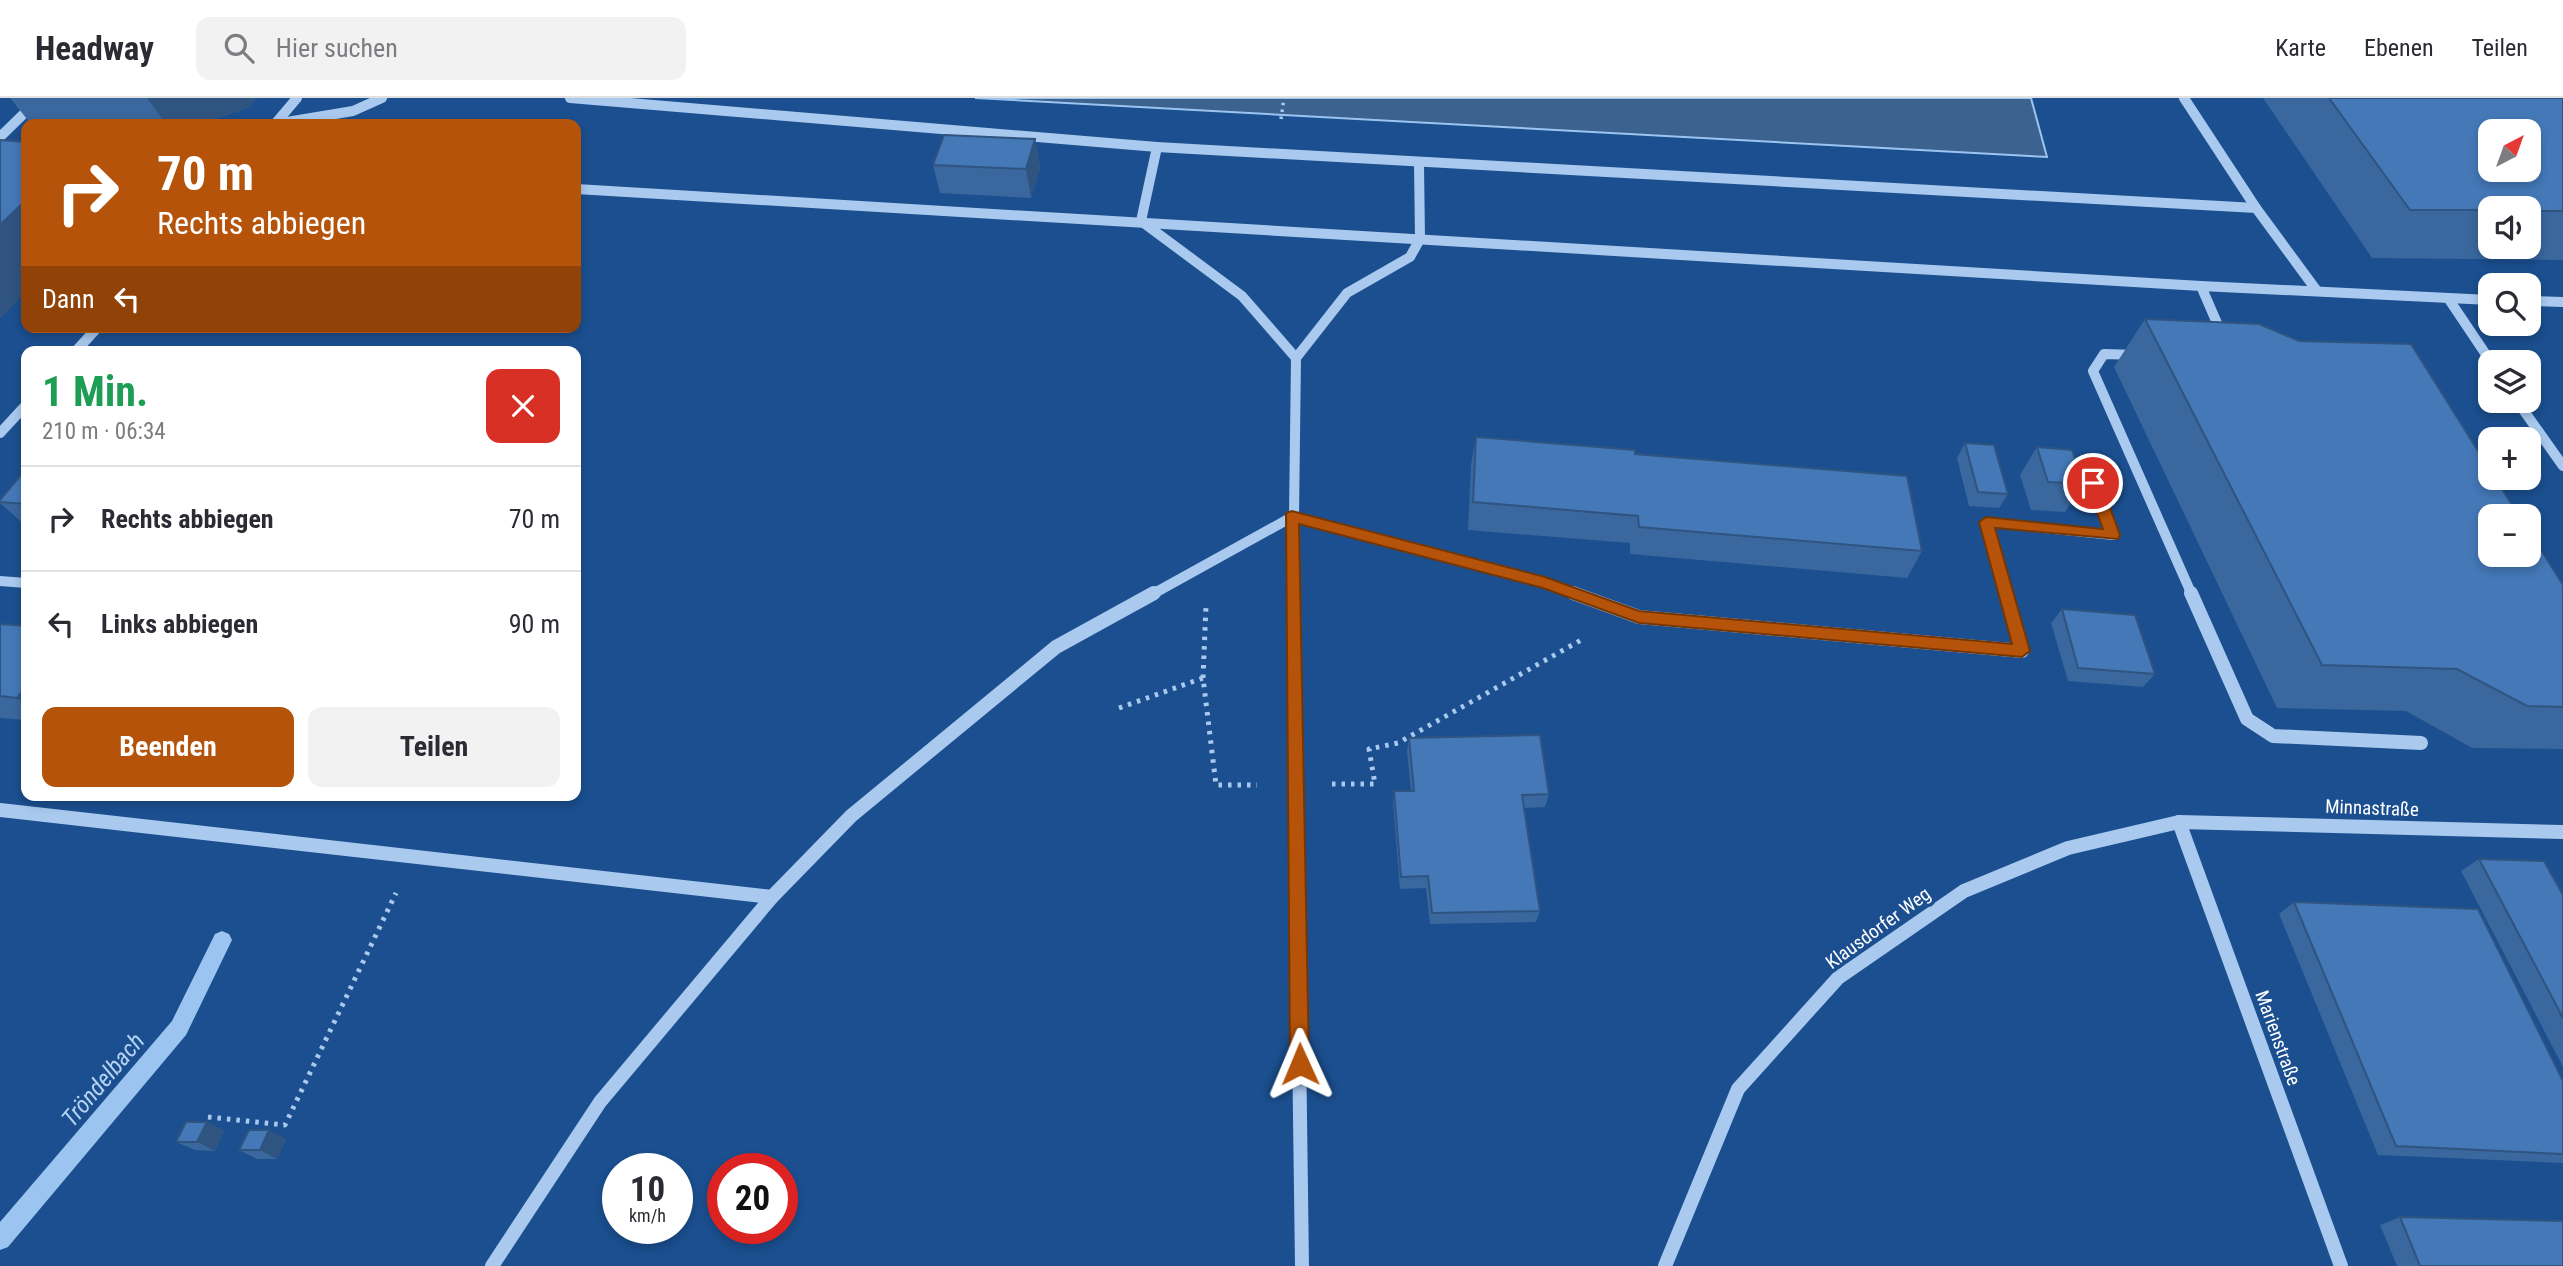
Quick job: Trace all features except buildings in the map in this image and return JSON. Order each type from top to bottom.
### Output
[{"type":"street","points":[[279,119],[297,98]]},
{"type":"street","points":[[305,119],[353,111],[382,98]]},
{"type":"street","points":[[570,98],[1157,147],[1419,164],[2256,208]]},
{"type":"street","points":[[2184,98],[2256,208],[2317,291]]},
{"type":"street","points":[[1302,1266],[1292,517],[1296,358],[1347,293],[1410,257],[1420,239],[1419,164]]},
{"type":"street","points":[[581,189],[2202,286],[2478,299]]},
{"type":"street","points":[[1141,221],[1242,296],[1296,358]]},
{"type":"street","points":[[2202,286],[2227,347]]},
{"type":"street","points":[[2448,298],[2483,350]]},
{"type":"street","points":[[2541,301],[2563,302]]},
{"type":"street","points":[[2155,356],[2104,354],[2093,371],[2247,719],[2273,736],[2421,743]]},
{"type":"street","points":[[0,433],[21,410]]},
{"type":"street","points":[[2526,413],[2563,466]]},
{"type":"street","points":[[492,1266],[600,1102],[772,897],[851,816],[1056,647],[1292,517]]},
{"type":"street","points":[[0,581],[21,583]]},
{"type":"street","points":[[0,810],[772,897]]},
{"type":"street","name":"Minnastraße","points":[[2179,822],[2563,832]]},
{"type":"street","name":"Klausdorfer Weg","points":[[1665,1266],[1738,1089],[1838,978],[1964,891],[2068,848],[2179,822]]},
{"type":"street","name":"Marienstraße","points":[[2179,822],[2341,1266]]},
{"type":"lane","points":[[0,137],[40,98]]},
{"type":"lane","points":[[1141,221],[1157,147]]},
{"type":"lane","points":[[81,346],[92,333]]},
{"type":"lane","points":[[1292,517],[1545,583],[1639,617],[2022,651],[1986,522],[2113,535],[2093,483]]},
{"type":"path","points":[[1208,564],[1203,678],[1216,785],[1375,784],[1369,749],[1398,743],[1605,626],[1639,617]]},
{"type":"path","points":[[1119,708],[1203,678]]},
{"type":"path","points":[[208,1117],[285,1125],[415,855]]},
{"type":"water","points":[[975,98],[2031,98],[2047,157]]},
{"type":"waterway","name":"Tröndelbach","points":[[0,1239],[179,1028],[222,940]]},
{"type":"route","points":[[1300,1064],[1292,517],[1545,583],[1639,617],[2022,651],[1986,522],[2113,535],[2093,483]]}]
